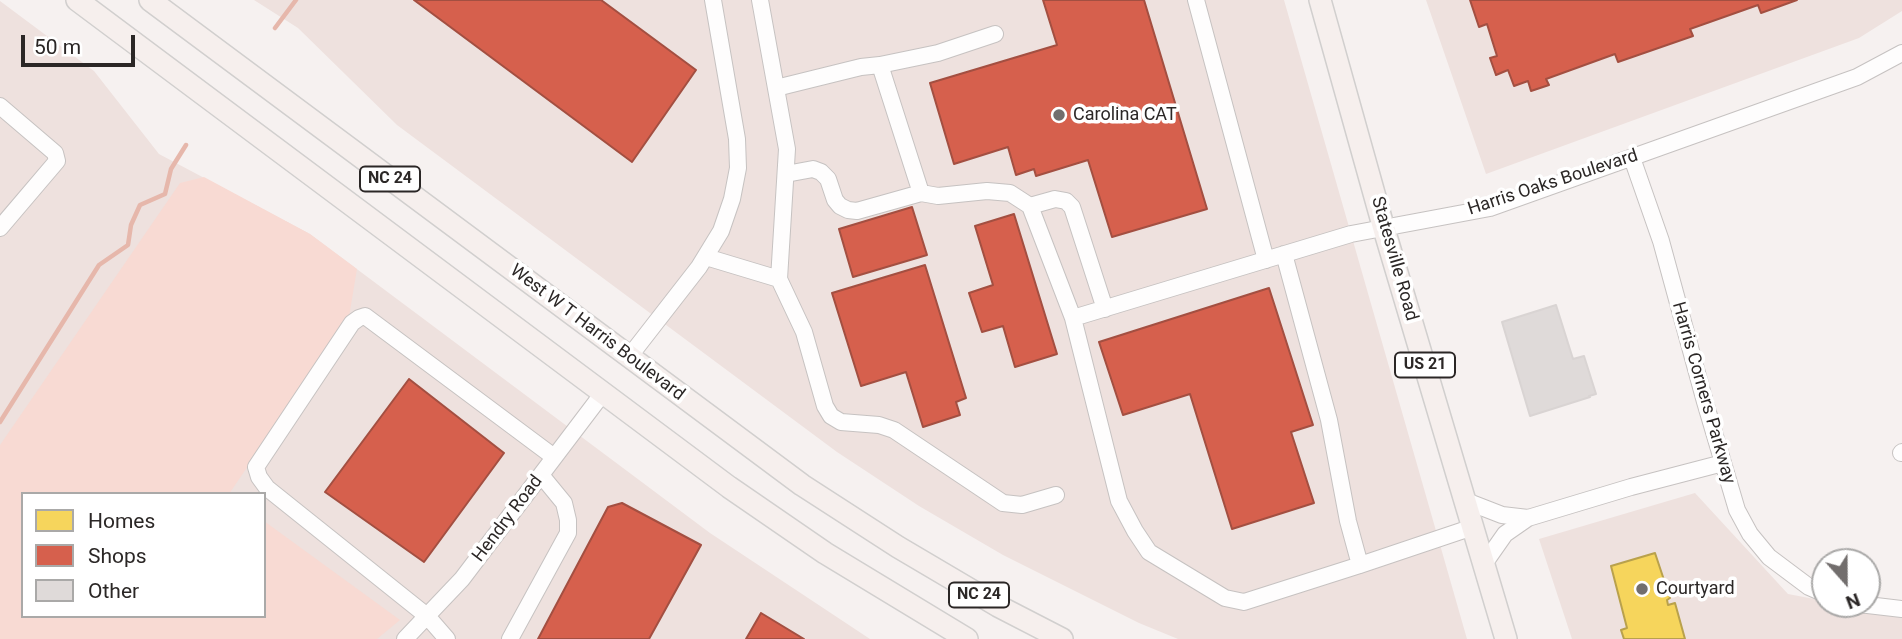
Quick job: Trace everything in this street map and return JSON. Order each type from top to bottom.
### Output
[{"type":"main road","name":"NC 24","points":[[77,0],[777,521],[875,585],[967,639]]},
{"type":"main road","name":"West W T Harris Boulevard","points":[[150,0],[755,452],[849,517],[958,583],[1062,639]]},
{"type":"main road","name":"Statesville Road","points":[[1320,0],[1384,229],[1506,639]]},
{"type":"street","points":[[629,357],[706,257],[721,231],[732,199],[738,168],[737,139],[713,0]]},
{"type":"street","points":[[760,0],[787,149],[779,279],[804,332],[825,406],[831,416],[841,422],[879,425],[894,430],[1003,503],[1022,505],[1056,495]]},
{"type":"street","points":[[1196,0],[1266,260]]},
{"type":"street","points":[[776,89],[860,67],[938,52],[995,34]]},
{"type":"street","name":"Harris Oaks Boulevard","points":[[1073,318],[1351,234],[1490,208],[1857,77],[1902,53]]},
{"type":"street","points":[[880,65],[921,193]]},
{"type":"street","points":[[0,106],[55,153],[57,161],[0,228]]},
{"type":"street","name":"Harris Corners Parkway","points":[[1632,158],[1661,241],[1737,510],[1750,534],[1769,556],[1811,588]]},
{"type":"street","points":[[786,174],[813,169],[821,172],[828,179],[835,200],[848,211],[857,211],[921,193],[938,196],[987,191],[1010,193],[1030,206],[1073,318],[1119,501],[1149,552],[1225,598],[1244,601],[1473,527]]},
{"type":"street","points":[[1030,206],[1055,199],[1066,201],[1072,207],[1105,309]]},
{"type":"street","points":[[1284,254],[1329,420],[1348,521],[1360,565]]},
{"type":"street","points":[[706,257],[779,279]]},
{"type":"street","points":[[447,639],[427,616],[267,488],[256,467],[352,323],[365,316],[554,457]]},
{"type":"street","name":"Hendry Road","points":[[405,639],[462,579],[603,393]]},
{"type":"street","points":[[1484,564],[1505,534],[1528,518],[1723,463]]},
{"type":"street","points":[[510,639],[568,533],[564,503],[541,474]]},
{"type":"street","points":[[1465,501],[1502,515],[1528,518]]},
{"type":"street","points":[[1881,607],[1902,609]]},
{"type":"shaded area","points":[[254,0],[1284,0],[1467,639],[1178,639],[1139,623],[1003,555],[919,506],[837,452],[397,125],[298,28]]},
{"type":"shaded area","points":[[1426,0],[1902,0],[1902,11],[1859,38],[1486,174]]},
{"type":"shaded area","points":[[0,1],[94,71],[159,154],[310,234],[710,533],[870,639],[0,639]]},
{"type":"shaded area","points":[[204,177],[310,234],[357,269],[349,317],[230,492],[21,492],[21,618],[266,618],[266,522],[400,620],[377,639],[0,639],[0,445],[180,183]]},
{"type":"shaded area","points":[[1695,493],[1788,594],[1811,598],[1811,618],[1881,618],[1881,612],[1902,616],[1902,639],[1572,639],[1539,539]]},
{"type":"building: Homes","name":"Courtyard","points":[[1655,553],[1670,598],[1667,600],[1668,605],[1675,603],[1685,639],[1624,639],[1621,630],[1627,628],[1611,566]]},
{"type":"building: Shops","points":[[414,0],[601,0],[696,70],[632,162]]},
{"type":"building: Shops","name":"Carolina CAT","points":[[1043,0],[1144,0],[1207,209],[1112,237],[1088,160],[1036,176],[1034,169],[1016,175],[1008,147],[954,164],[930,83],[1057,45]]},
{"type":"building: Shops","points":[[1470,0],[1797,0],[1761,13],[1758,5],[1690,29],[1693,36],[1618,62],[1615,54],[1546,79],[1549,85],[1531,91],[1528,81],[1514,86],[1508,70],[1496,75],[1490,58],[1497,56],[1487,24],[1479,27]]},
{"type":"building: Shops","points":[[912,207],[927,255],[853,277],[839,229]]},
{"type":"building: Shops","points":[[1014,214],[1057,354],[1015,367],[1003,326],[982,332],[969,293],[993,285],[975,226]]},
{"type":"building: Shops","points":[[925,265],[966,398],[956,402],[960,415],[923,427],[906,372],[861,386],[832,293]]},
{"type":"building: Shops","points":[[1269,288],[1313,425],[1291,432],[1314,503],[1232,529],[1190,394],[1123,415],[1099,342]]},
{"type":"building: Shops","points":[[409,379],[504,453],[424,562],[325,492]]},
{"type":"building: Shops","points":[[622,503],[701,545],[649,639],[538,639],[608,507]]},
{"type":"building: Shops","points":[[761,613],[804,639],[746,639]]},
{"type":"building: Other","points":[[1556,305],[1573,359],[1584,356],[1596,394],[1530,416],[1502,322]]},
{"type":"waterway","points":[[275,28],[296,0]]},
{"type":"waterway","points":[[0,422],[99,265],[128,245],[131,225],[140,205],[165,194],[171,169],[186,145]]},
{"type":"place","name":"Carolina CAT","points":[[1059,115]]},
{"type":"place","name":"Courtyard","points":[[1642,589]]}]
